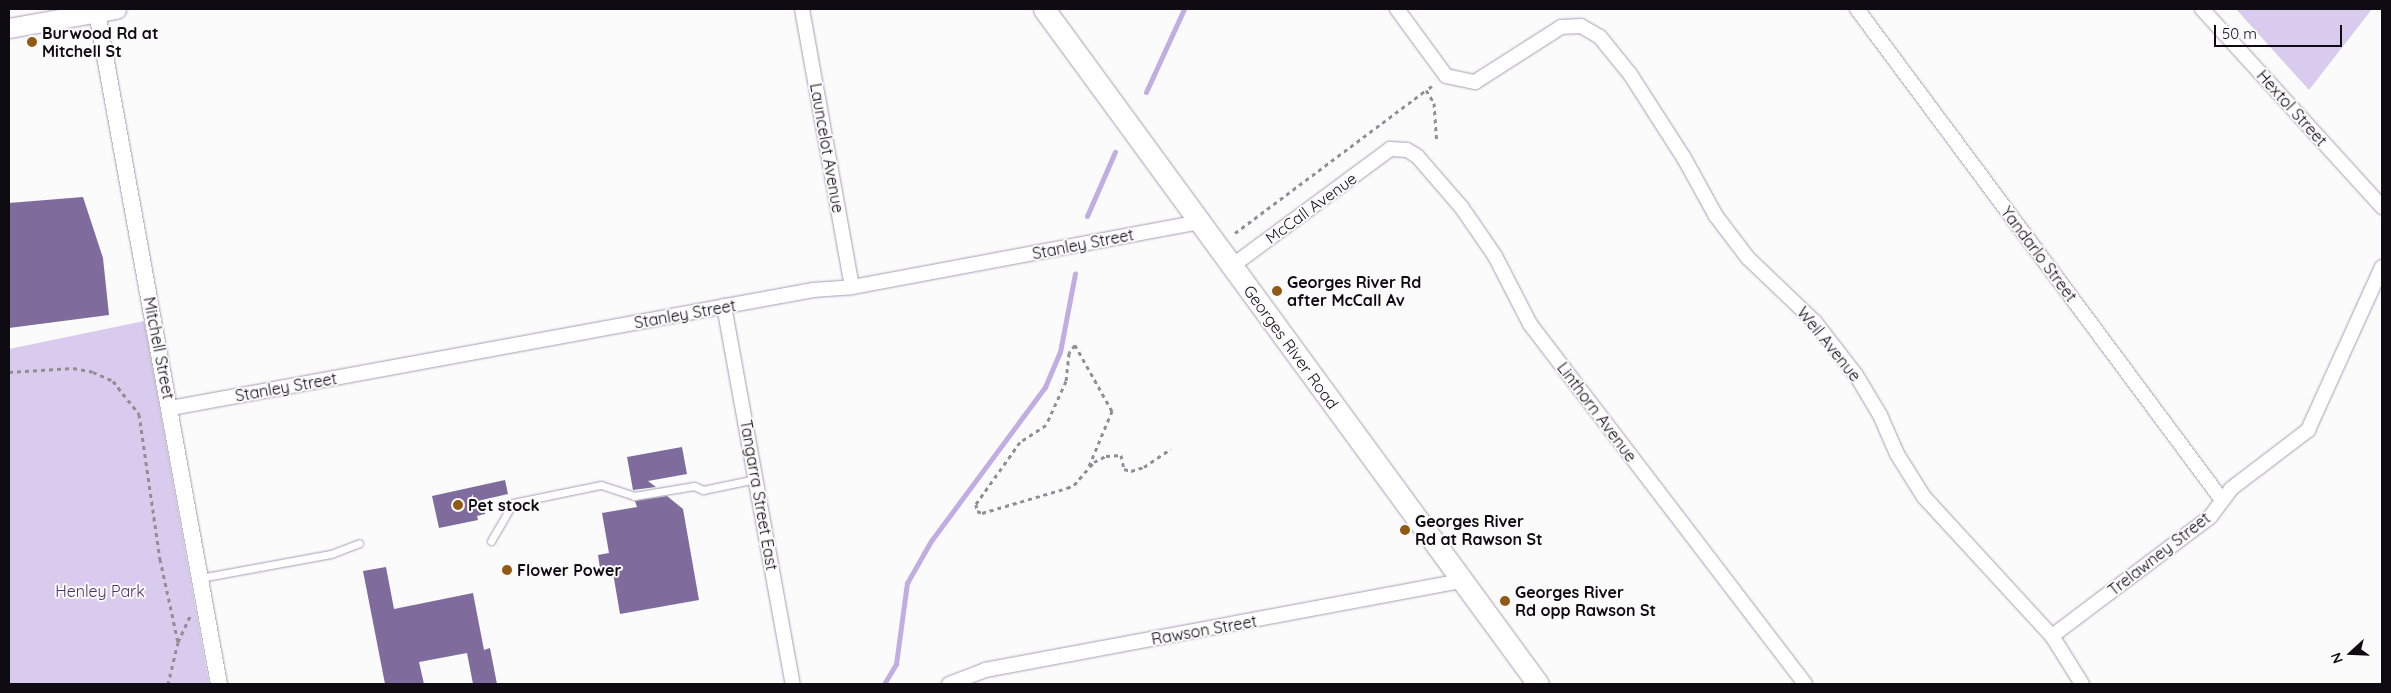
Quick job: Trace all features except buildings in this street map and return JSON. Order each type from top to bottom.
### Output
[{"type":"main road","points":[[9,28],[116,9]]},
{"type":"main road","name":"Georges River Road","points":[[1044,9],[1538,684]]},
{"type":"street","name":"Launcelot Avenue","points":[[802,9],[852,287]]},
{"type":"street","name":"Weil Avenue","points":[[1397,9],[1446,76],[1475,82],[1561,26],[1581,26],[1600,37],[1630,74],[1670,135],[1716,216],[1748,258],[1815,322],[1856,374],[1880,415],[1897,454],[1924,497],[2052,636],[2082,684]]},
{"type":"street","name":"Yandarlo Street","points":[[1857,9],[2222,500]]},
{"type":"street","name":"Hextol Street","points":[[2202,9],[2382,207]]},
{"type":"street","name":"Mitchell Street","points":[[97,12],[171,408],[219,684]]},
{"type":"street","name":"McCall Avenue","points":[[1232,266],[1390,149]]},
{"type":"street","name":"Linthorn Avenue","points":[[1390,149],[1407,150],[1417,156],[1448,189],[1494,256],[1530,324],[1804,684]]},
{"type":"street","name":"Stanley Street","points":[[171,408],[813,290],[852,287],[1199,222]]},
{"type":"street","name":"Trelawney Street","points":[[2052,636],[2210,517],[2232,488],[2308,430],[2382,267]]},
{"type":"street","name":"Tangarra Street East","points":[[724,306],[793,684]]},
{"type":"street","name":"Rawson Street","points":[[948,684],[985,670],[1462,581]]},
{"type":"lane","points":[[491,540],[512,503],[601,485],[634,496],[694,486],[703,490],[756,479]]},
{"type":"lane","points":[[200,578],[331,554],[359,543]]},
{"type":"path","points":[[1235,233],[1432,86]]},
{"type":"path","points":[[1426,90],[1434,103],[1436,142]]},
{"type":"path","points":[[1089,466],[1108,426],[1112,411],[1075,345],[1069,353],[1066,381],[1046,425],[1020,442],[976,504],[977,512],[982,513],[1067,488],[1081,478],[1089,466],[1106,456],[1118,454],[1124,469],[1138,469],[1171,449]]},
{"type":"path","points":[[9,372],[73,368],[93,372],[113,381],[139,414],[160,559],[178,642]]},
{"type":"path","points":[[168,684],[178,642],[186,619],[205,611]]},
{"type":"green space","points":[[2236,9],[2372,9],[2309,90]]},
{"type":"green space","name":"Henley Park","points":[[144,321],[209,684],[9,684],[9,349]]},
{"type":"waterway","points":[[1146,92],[1184,9]]},
{"type":"waterway","points":[[1087,216],[1115,152]]},
{"type":"waterway","points":[[884,684],[896,664],[907,583],[931,541],[1045,387],[1060,352],[1075,273]]},
{"type":"place","name":"Burwood Rd at Mitchell St","points":[[32,42]]},
{"type":"place","name":"Georges River Rd after McCall Av","points":[[1277,291]]},
{"type":"place","name":"Pet stock","points":[[458,505]]},
{"type":"place","name":"Georges River Rd at Rawson St","points":[[1405,530]]},
{"type":"place","name":"Flower Power","points":[[507,570]]},
{"type":"place","name":"Georges River Rd opp Rawson St","points":[[1505,601]]}]
